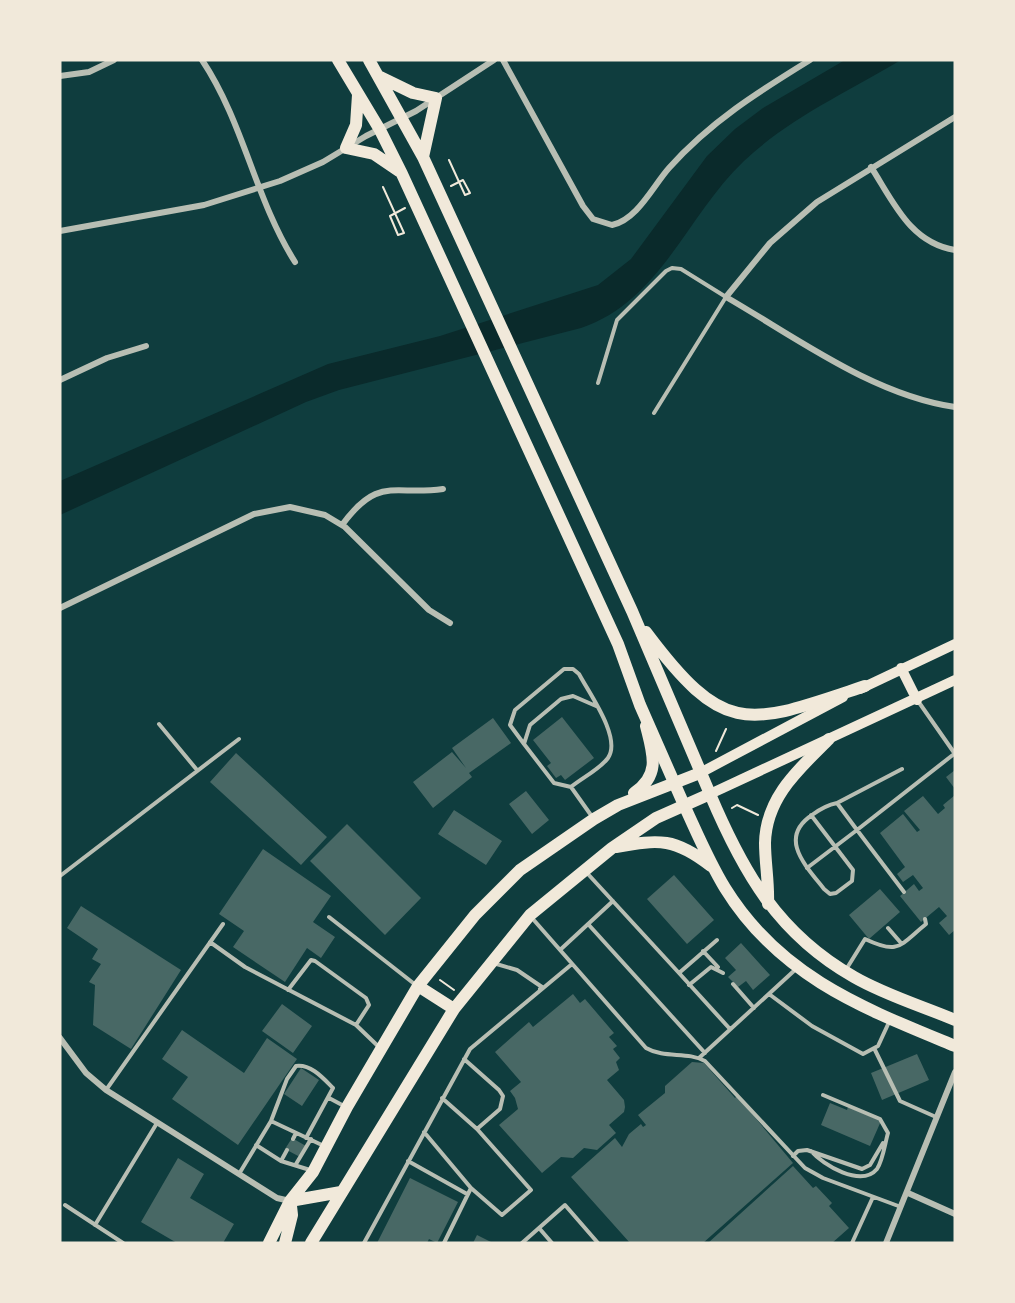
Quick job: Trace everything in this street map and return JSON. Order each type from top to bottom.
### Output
[{"type":"main road","points":[[338,60],[380,130],[402,174],[618,644],[640,705],[714,868],[754,927],[798,968],[842,997],[955,1046]]},
{"type":"main road","points":[[369,60],[423,157],[635,617],[738,857],[768,904],[805,942],[845,971],[873,987],[955,1020]]},
{"type":"main road","points":[[380,77],[413,93],[436,98],[423,157]]},
{"type":"main road","points":[[358,94],[358,117],[346,148],[374,154],[402,174]]},
{"type":"main road","points":[[635,617],[687,684],[705,699],[734,713],[760,716],[783,713],[865,686]]},
{"type":"main road","points":[[618,805],[700,773],[865,686],[955,644]]},
{"type":"main road","points":[[901,668],[917,700]]},
{"type":"main road","points":[[311,1243],[454,1010],[489,962],[530,915],[612,848],[656,818],[917,700],[955,680]]},
{"type":"main road","points":[[269,1243],[290,1202],[313,1172],[325,1146],[380,1048],[418,986],[475,915],[520,870],[645,786],[653,768],[653,755],[640,705]]},
{"type":"main road","points":[[768,904],[765,840],[770,813],[791,777],[829,739]]},
{"type":"main road","points":[[612,848],[654,841],[671,842],[691,851],[714,868]]},
{"type":"main road","points":[[418,986],[454,1010]]},
{"type":"main road","points":[[290,1202],[341,1192]]},
{"type":"main road","points":[[285,1243],[292,1215],[290,1202]]},
{"type":"street","points":[[60,76],[89,72],[114,60]]},
{"type":"street","points":[[202,60],[239,129],[281,239],[295,262]]},
{"type":"street","points":[[60,231],[204,205],[260,189],[302,172],[403,118],[494,60]]},
{"type":"street","points":[[503,60],[583,206],[593,219],[612,225],[629,217],[676,160],[720,118],[739,103],[810,60]]},
{"type":"street","points":[[955,117],[817,202],[785,228],[756,258],[726,297],[883,387],[914,399],[955,407]]},
{"type":"street","points":[[871,167],[910,227],[928,241],[955,250]]},
{"type":"street","points":[[60,380],[106,358],[146,346]]},
{"type":"street","points":[[342,525],[362,502],[377,493],[395,489],[443,489]]},
{"type":"street","points":[[60,608],[266,510],[302,508],[325,515],[342,525],[429,610],[450,623]]},
{"type":"street","points":[[60,1038],[86,1073],[106,1090],[278,1198],[290,1202]]},
{"type":"street","points":[[886,1243],[955,1072]]},
{"type":"street","points":[[908,1193],[955,1214]]},
{"type":"lane","points":[[598,383],[617,320],[666,271],[672,268],[681,270],[726,297],[654,413]]},
{"type":"lane","points":[[571,787],[607,759],[612,749],[612,735],[579,674],[573,669],[564,669],[515,710],[510,725],[554,783],[571,787],[594,819]]},
{"type":"lane","points":[[524,744],[530,725],[561,699],[573,696],[596,706]]},
{"type":"lane","points":[[807,868],[955,754],[917,700]]},
{"type":"lane","points":[[159,724],[197,770]]},
{"type":"lane","points":[[61,873],[239,739]]},
{"type":"lane","points":[[812,815],[853,870],[854,876],[836,893],[830,894],[824,889],[807,868],[796,849],[795,833],[801,823],[812,815],[825,806],[837,803],[902,769]]},
{"type":"lane","points":[[837,803],[904,892]]},
{"type":"lane","points":[[584,870],[730,1029]]},
{"type":"lane","points":[[560,950],[613,901]]},
{"type":"lane","points":[[530,915],[646,1048],[660,1054],[699,1058],[711,1066],[793,1156],[817,1175],[902,1208]]},
{"type":"lane","points":[[329,917],[418,986]]},
{"type":"lane","points":[[845,971],[865,939],[889,949],[926,924],[925,919]]},
{"type":"lane","points":[[106,1090],[224,924]]},
{"type":"lane","points":[[588,924],[705,1053]]},
{"type":"lane","points":[[888,928],[901,943]]},
{"type":"lane","points":[[679,973],[717,940]]},
{"type":"lane","points":[[210,942],[245,967],[356,1026],[380,1048]]},
{"type":"lane","points":[[704,951],[723,973]]},
{"type":"lane","points":[[288,990],[306,963],[315,961],[366,998],[369,1005],[356,1026]]},
{"type":"lane","points":[[489,962],[517,970],[542,987],[538,991]]},
{"type":"lane","points":[[364,1243],[442,1098],[474,1045],[572,964]]},
{"type":"lane","points":[[689,985],[708,968],[718,968]]},
{"type":"lane","points":[[699,1058],[798,968]]},
{"type":"lane","points":[[733,984],[754,1008]]},
{"type":"lane","points":[[768,994],[835,1040],[863,1054],[875,1050],[881,1042],[890,1019]]},
{"type":"lane","points":[[875,1050],[900,1101],[936,1117]]},
{"type":"lane","points":[[464,1059],[503,1096],[500,1109],[477,1129]]},
{"type":"lane","points":[[239,1174],[271,1121],[286,1079],[296,1066],[303,1065],[321,1074],[333,1088],[296,1164]]},
{"type":"lane","points":[[811,1151],[821,1162],[854,1176],[863,1177],[872,1173],[879,1165],[887,1137],[886,1128],[880,1119],[823,1095]]},
{"type":"lane","points":[[329,1098],[347,1107]]},
{"type":"lane","points":[[424,1132],[471,1188],[502,1215],[531,1190],[477,1129],[442,1098]]},
{"type":"lane","points":[[271,1121],[325,1146]]},
{"type":"lane","points":[[95,1225],[157,1122]]},
{"type":"lane","points":[[293,1139],[296,1133]]},
{"type":"lane","points":[[793,1156],[802,1150],[811,1151],[862,1169],[870,1164],[887,1137]]},
{"type":"lane","points":[[256,1145],[281,1161],[296,1164],[313,1172]]},
{"type":"lane","points":[[281,1161],[287,1150]]},
{"type":"lane","points":[[408,1161],[467,1194]]},
{"type":"lane","points":[[444,1243],[471,1188]]},
{"type":"lane","points":[[852,1243],[873,1197]]},
{"type":"lane","points":[[64,1205],[123,1243]]},
{"type":"lane","points":[[522,1243],[565,1205],[598,1243]]},
{"type":"lane","points":[[539,1228],[552,1243]]},
{"type":"path","points":[[449,160],[465,195]]},
{"type":"path","points":[[383,188],[404,233]]},
{"type":"path","points":[[717,759],[715,753],[726,729]]},
{"type":"path","points":[[735,801],[737,805],[760,816]]},
{"type":"path","points":[[732,808],[737,805]]},
{"type":"path","points":[[440,980],[459,993]]},
{"type":"water","points":[[845,60],[901,60],[819,106],[761,146],[744,161],[705,206],[652,278],[632,298],[609,315],[581,328],[339,390],[306,402],[60,515],[60,481],[328,364],[440,336],[598,285],[631,259],[707,156],[735,129],[763,108]]},
{"type":"building","points":[[562,717],[594,758],[565,780],[561,775],[556,778],[547,766],[551,763],[533,740]]},
{"type":"building","points":[[493,718],[511,743],[469,773],[472,777],[433,808],[413,782],[452,752],[466,768],[452,748]]},
{"type":"building","points":[[236,753],[327,837],[301,865],[210,782]]},
{"type":"building","points":[[955,770],[955,789],[946,777]]},
{"type":"building","points":[[526,791],[549,820],[532,834],[509,804]]},
{"type":"building","points":[[955,795],[955,930],[949,935],[939,923],[947,916],[939,907],[921,922],[900,896],[914,884],[919,891],[923,888],[913,875],[903,882],[897,874],[905,867],[880,833],[903,814],[917,832],[920,830],[904,811],[923,796],[938,814],[945,808],[943,805]]},
{"type":"building","points":[[454,810],[502,841],[486,865],[438,834]]},
{"type":"building","points":[[347,824],[421,898],[385,935],[310,861]]},
{"type":"building","points":[[263,849],[331,896],[313,922],[335,937],[321,958],[307,948],[285,982],[233,947],[244,931],[219,914]]},
{"type":"building","points":[[674,875],[714,920],[687,944],[647,899]]},
{"type":"building","points":[[880,889],[900,912],[869,939],[849,915]]},
{"type":"building","points":[[81,906],[181,970],[131,1049],[93,1025],[95,985],[89,982],[101,964],[92,959],[98,949],[67,928]]},
{"type":"building","points":[[741,943],[770,975],[753,990],[746,981],[738,987],[728,977],[736,970],[725,958]]},
{"type":"building","points":[[573,994],[580,1003],[585,999],[614,1033],[609,1037],[617,1046],[613,1049],[620,1058],[616,1062],[619,1070],[607,1080],[624,1100],[625,1107],[624,1112],[609,1125],[616,1133],[597,1150],[584,1148],[573,1158],[561,1157],[542,1173],[499,1125],[518,1109],[510,1091],[521,1082],[495,1052],[529,1022],[533,1027]]},
{"type":"building","points":[[282,1004],[312,1026],[293,1053],[262,1031]]},
{"type":"building","points":[[182,1030],[244,1073],[267,1038],[297,1059],[238,1145],[172,1099],[188,1077],[162,1059]]},
{"type":"building","points":[[917,1054],[929,1080],[882,1100],[871,1073]]},
{"type":"building","points":[[692,1062],[704,1063],[735,1098],[737,1096],[793,1163],[703,1243],[630,1243],[571,1177],[615,1138],[622,1147],[629,1134],[641,1124],[643,1127],[646,1125],[638,1115],[665,1093],[665,1086]]},
{"type":"building","points":[[301,1068],[319,1080],[302,1106],[284,1094]]},
{"type":"building","points":[[830,1103],[847,1110],[848,1107],[881,1121],[870,1146],[821,1125]]},
{"type":"building","points":[[292,1138],[306,1146],[300,1157],[285,1149]]},
{"type":"building","points":[[178,1158],[204,1174],[190,1198],[234,1224],[223,1243],[177,1243],[141,1222]]},
{"type":"building","points":[[793,1166],[813,1188],[816,1186],[832,1203],[829,1206],[849,1228],[832,1243],[708,1243]]},
{"type":"building","points":[[410,1178],[458,1202],[437,1243],[429,1239],[427,1243],[377,1243]]},
{"type":"building","points":[[477,1235],[493,1243],[473,1243]]}]
